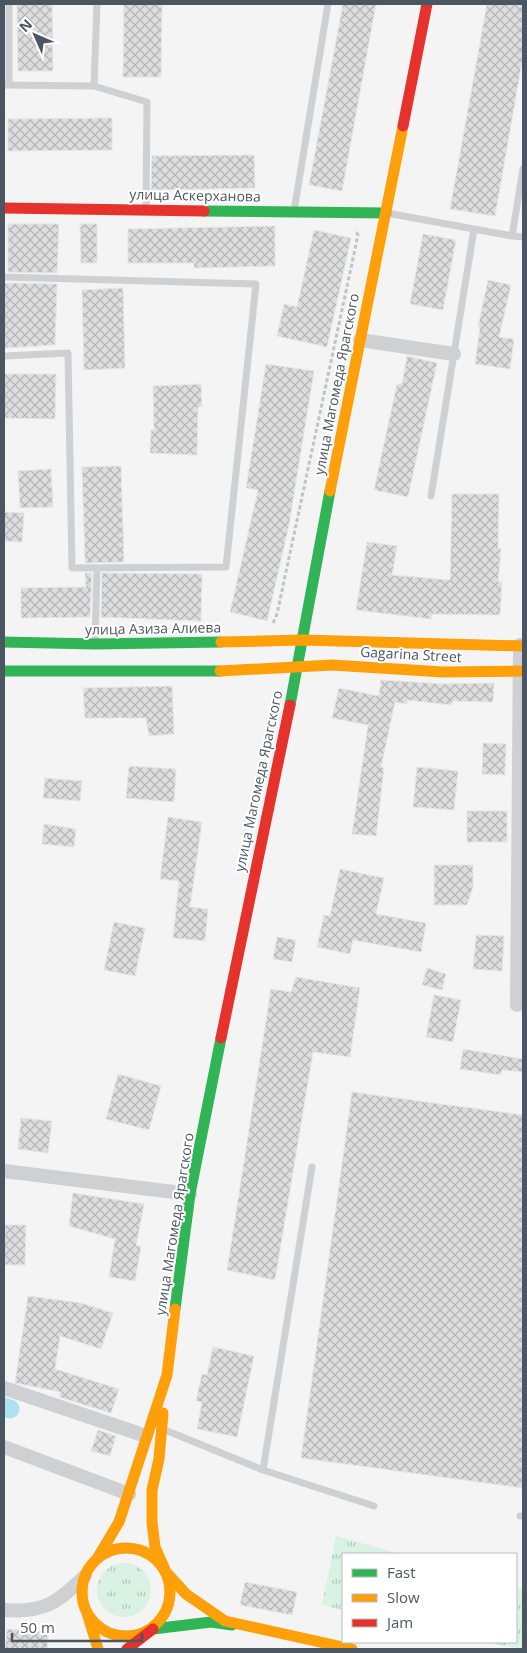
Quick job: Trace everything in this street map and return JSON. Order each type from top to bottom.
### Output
[{"type":"main road","name":"улица Магомеда Ярагского","points":[[98,1557],[119,1522],[167,1375],[190,1194],[276,762],[298,667],[360,340],[427,4]]},
{"type":"main road","name":"улица Аскерханова","points":[[4,208],[386,213]]},
{"type":"main road","name":"улица Азиза Алиева","points":[[4,642],[95,644],[302,640]]},
{"type":"main road","name":"Gagarina Street","points":[[302,640],[522,646]]},
{"type":"main road","name":"Gagarina Street","points":[[298,667],[332,665],[443,672],[522,670]]},
{"type":"main road","points":[[4,671],[242,671],[298,667]]},
{"type":"main road","points":[[127,1649],[153,1628],[162,1617],[170,1601],[170,1589],[166,1572],[155,1547],[152,1522],[152,1490],[162,1429],[167,1375]]},
{"type":"main road","points":[[98,1649],[82,1600],[81,1587],[85,1576],[98,1557],[118,1548],[133,1548],[149,1554],[186,1594],[225,1621],[352,1649]]},
{"type":"main road","points":[[87,1613],[99,1627],[115,1635],[130,1636],[153,1628],[211,1622],[342,1649]]},
{"type":"street","points":[[360,340],[454,354]]},
{"type":"street","points":[[517,1005],[522,646]]},
{"type":"street","points":[[4,1170],[190,1194]]},
{"type":"street","points":[[4,1388],[146,1436]]},
{"type":"street","points":[[4,1447],[129,1494]]},
{"type":"street","points":[[4,1610],[20,1612],[43,1609],[60,1599],[85,1576]]},
{"type":"lane","points":[[9,4],[6,85],[94,86],[147,102],[146,210]]},
{"type":"lane","points":[[94,86],[97,4]]},
{"type":"lane","points":[[294,212],[328,4]]},
{"type":"lane","points":[[512,236],[523,169]]},
{"type":"lane","points":[[386,213],[523,237]]},
{"type":"lane","points":[[431,496],[474,229]]},
{"type":"lane","points":[[4,277],[256,284],[226,567],[72,568],[68,352],[4,356]]},
{"type":"lane","points":[[95,644],[97,568]]},
{"type":"lane","points":[[264,1470],[312,1167]]},
{"type":"lane","points":[[162,1429],[264,1470],[374,1506]]},
{"type":"path","points":[[264,623],[273,624],[277,614],[358,235],[346,212]]},
{"type":"green space","points":[[336,1536],[397,1553],[342,1553],[342,1610],[322,1605]]},
{"type":"green space","points":[[119,1563],[129,1563],[139,1567],[147,1575],[151,1590],[147,1605],[139,1613],[129,1617],[119,1617],[109,1613],[101,1605],[97,1595],[97,1585],[101,1575],[109,1567]]},
{"type":"green space","points":[[517,1587],[523,1589],[523,1649],[490,1643],[517,1643]]},
{"type":"building","points":[[17,4],[52,4],[53,71],[18,71]]},
{"type":"building","points":[[124,4],[162,4],[161,77],[123,77]]},
{"type":"building","points":[[343,4],[376,4],[342,191],[309,185]]},
{"type":"building","points":[[487,4],[523,4],[523,56],[495,216],[450,209]]},
{"type":"building","points":[[112,118],[112,150],[8,151],[8,119]]},
{"type":"building","points":[[254,155],[255,188],[151,190],[152,156]]},
{"type":"building","points":[[8,224],[59,224],[57,273],[8,272]]},
{"type":"building","points":[[80,224],[97,224],[97,263],[81,263]]},
{"type":"building","points":[[275,226],[275,266],[194,268],[194,263],[128,263],[128,229]]},
{"type":"building","points":[[314,230],[351,238],[327,347],[277,336],[284,304],[297,307]]},
{"type":"building","points":[[423,234],[456,240],[443,310],[410,304]]},
{"type":"building","points":[[488,280],[511,285],[499,337],[514,339],[510,369],[475,364],[480,327],[478,327]]},
{"type":"building","points":[[4,283],[57,284],[55,345],[4,348]]},
{"type":"building","points":[[123,288],[125,368],[84,370],[82,290]]},
{"type":"building","points":[[407,356],[437,363],[408,497],[374,490],[397,384],[402,384]]},
{"type":"building","points":[[266,364],[314,371],[289,525],[267,621],[230,612],[258,490],[246,488]]},
{"type":"building","points":[[4,374],[56,374],[55,419],[4,418]]},
{"type":"building","points":[[201,384],[202,407],[198,407],[197,455],[150,453],[151,430],[154,430],[153,386]]},
{"type":"building","points":[[121,466],[124,562],[85,563],[82,467]]},
{"type":"building","points":[[51,469],[53,507],[20,508],[18,471]]},
{"type":"building","points":[[452,494],[499,494],[498,549],[501,549],[498,582],[502,582],[500,615],[432,614],[431,619],[356,610],[367,542],[397,546],[392,575],[450,580]]},
{"type":"building","points":[[4,512],[24,513],[22,542],[4,541]]},
{"type":"building","points":[[85,573],[92,573],[90,617],[21,618],[21,588],[86,587]]},
{"type":"building","points":[[102,573],[202,574],[201,621],[101,617]]},
{"type":"building","points":[[381,680],[443,684],[494,683],[493,702],[452,701],[452,705],[407,700],[407,704],[395,702],[381,767],[384,768],[376,836],[352,834],[368,725],[332,718],[339,688],[379,696]]},
{"type":"building","points":[[172,686],[174,734],[149,736],[146,718],[85,718],[83,688]]},
{"type":"building","points":[[483,743],[506,744],[505,775],[482,774]]},
{"type":"building","points":[[129,766],[176,769],[174,802],[126,798]]},
{"type":"building","points":[[417,767],[458,771],[454,810],[413,807]]},
{"type":"building","points":[[45,778],[82,781],[80,801],[43,798]]},
{"type":"building","points":[[467,811],[507,811],[507,842],[467,842]]},
{"type":"building","points":[[168,817],[202,822],[190,907],[208,909],[205,941],[173,938],[179,881],[160,879]]},
{"type":"building","points":[[44,824],[76,829],[74,847],[42,844]]},
{"type":"building","points":[[434,865],[473,865],[473,887],[467,905],[434,905]]},
{"type":"building","points":[[340,869],[384,878],[376,914],[426,923],[421,952],[353,940],[350,954],[317,947],[324,915],[330,916]]},
{"type":"building","points":[[114,922],[145,928],[135,976],[104,970]]},
{"type":"building","points":[[476,935],[504,936],[502,971],[473,969]]},
{"type":"building","points":[[277,937],[296,940],[292,962],[273,959]]},
{"type":"building","points":[[427,968],[446,974],[442,990],[422,985]]},
{"type":"building","points":[[296,977],[360,988],[350,1057],[313,1052],[275,1280],[227,1270],[271,989],[291,992]]},
{"type":"building","points":[[434,995],[461,1000],[453,1042],[426,1037]]},
{"type":"building","points":[[463,1049],[523,1059],[523,1072],[502,1070],[501,1075],[460,1069]]},
{"type":"building","points":[[118,1074],[161,1086],[149,1130],[106,1119]]},
{"type":"building","points":[[352,1092],[523,1115],[523,1488],[301,1458]]},
{"type":"building","points":[[21,1118],[52,1121],[48,1153],[18,1149]]},
{"type":"building","points":[[73,1193],[144,1204],[136,1246],[141,1246],[135,1281],[109,1277],[115,1239],[69,1226]]},
{"type":"building","points":[[5,1225],[26,1225],[25,1265],[4,1265]]},
{"type":"building","points":[[28,1296],[81,1303],[113,1313],[101,1349],[60,1336],[55,1369],[119,1389],[111,1413],[59,1397],[61,1392],[15,1383]]},
{"type":"building","points":[[213,1347],[254,1356],[237,1437],[197,1429],[202,1402],[196,1401],[202,1374],[207,1375]]},
{"type":"building","points":[[98,1430],[116,1436],[110,1456],[91,1451]]},
{"type":"building","points":[[245,1582],[297,1592],[292,1615],[240,1605]]},
{"type":"building","points":[[7,1629],[48,1632],[47,1649],[5,1649]]},
{"type":"waterway","points":[[4,1407],[10,1409]]},
{"type":"traffic: fast","points":[[204,211],[386,213]]},
{"type":"traffic: fast","points":[[290,705],[330,491]]},
{"type":"traffic: fast","points":[[4,642],[95,644],[221,642]]},
{"type":"traffic: fast","points":[[4,671],[220,671]]},
{"type":"traffic: fast","points":[[175,1309],[190,1194],[221,1038]]},
{"type":"traffic: fast","points":[[153,1629],[211,1622],[232,1625]]},
{"type":"traffic: slow","points":[[330,491],[403,126]]},
{"type":"traffic: slow","points":[[221,642],[302,640],[523,646]]},
{"type":"traffic: slow","points":[[220,671],[332,665],[443,672],[523,671]]},
{"type":"traffic: slow","points":[[98,1557],[119,1522],[167,1375],[175,1309]]},
{"type":"traffic: slow","points":[[163,1413],[159,1459],[152,1490],[152,1522],[155,1547],[166,1572],[186,1594],[225,1621],[352,1649]]},
{"type":"traffic: slow","points":[[126,1548],[143,1551],[157,1561],[167,1575],[170,1592],[167,1609],[157,1623],[143,1633],[126,1636],[109,1633],[95,1623],[85,1609],[82,1592],[85,1575],[95,1561],[109,1551],[126,1548]]},
{"type":"traffic: slow","points":[[87,1613],[98,1649]]},
{"type":"traffic: jam","points":[[403,126],[427,4]]},
{"type":"traffic: jam","points":[[4,208],[204,211]]},
{"type":"traffic: jam","points":[[221,1038],[290,705]]},
{"type":"traffic: jam","points":[[127,1649],[153,1629]]}]
